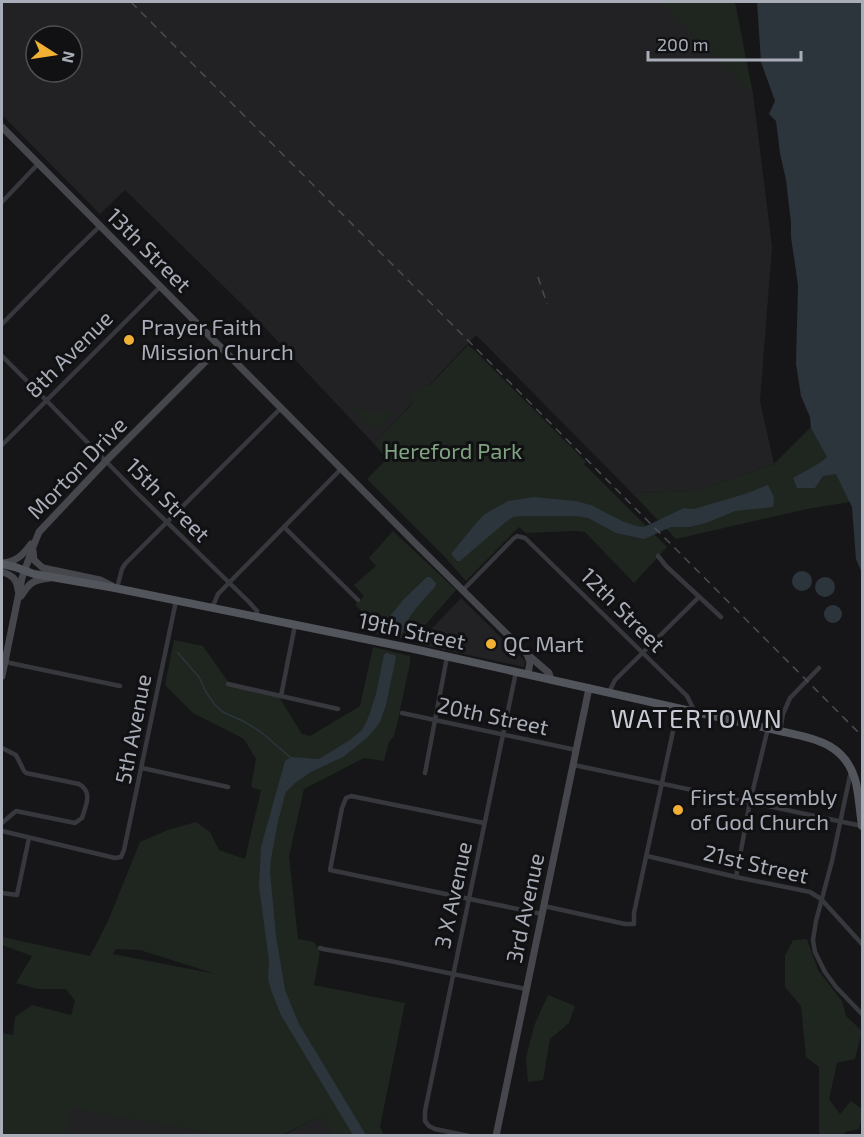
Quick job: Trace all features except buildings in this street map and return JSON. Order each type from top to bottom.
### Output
[{"type":"main road","name":"19th Street","points":[[2,564],[53,578],[116,588],[528,674],[805,737],[829,745],[843,755],[852,769],[857,786],[862,826]]},
{"type":"street","name":"13th Street","points":[[2,127],[527,654],[549,673],[551,680]]},
{"type":"street","points":[[2,202],[38,164]]},
{"type":"street","points":[[2,324],[100,226]]},
{"type":"street","name":"8th Avenue","points":[[2,445],[160,287]]},
{"type":"street","name":"Morton Drive","points":[[2,676],[3,660],[22,578],[39,532],[58,510],[220,347]]},
{"type":"street","name":"15th Street","points":[[2,356],[255,609],[257,617]]},
{"type":"street","points":[[33,547],[33,558],[40,567],[100,580],[116,588],[125,564],[281,408]]},
{"type":"street","points":[[212,608],[218,594],[228,583],[342,468]]},
{"type":"street","points":[[284,527],[358,600]]},
{"type":"street","points":[[2,564],[21,557],[39,532]]},
{"type":"street","name":"12th Street","points":[[463,590],[513,539],[522,536],[530,541],[687,696],[695,712]]},
{"type":"street","points":[[658,556],[721,617]]},
{"type":"street","points":[[2,572],[10,574],[16,580],[18,600]]},
{"type":"street","points":[[18,600],[37,579],[53,578]]},
{"type":"street","points":[[609,693],[615,680],[699,597]]},
{"type":"street","name":"5th Avenue","points":[[29,838],[116,858],[121,857],[142,768],[176,601]]},
{"type":"street","points":[[281,696],[295,625]]},
{"type":"street","points":[[527,654],[530,662],[528,674]]},
{"type":"street","points":[[425,773],[447,657]]},
{"type":"street","points":[[3,660],[120,686]]},
{"type":"street","points":[[780,731],[783,714],[790,698],[819,668]]},
{"type":"street","name":"3 X Avenue","points":[[469,1136],[435,1129],[427,1124],[424,1118],[516,672]]},
{"type":"street","points":[[228,684],[338,709]]},
{"type":"street","name":"3rd Avenue","points":[[496,1136],[589,688]]},
{"type":"street","points":[[484,823],[351,796],[346,798],[342,808],[330,870],[469,899],[634,924],[634,913],[678,708]]},
{"type":"street","name":"20th Street","points":[[402,714],[576,750]]},
{"type":"street","points":[[736,877],[750,802],[768,728]]},
{"type":"street","points":[[2,748],[16,755],[27,773],[82,786],[88,794],[82,818],[75,823],[16,811],[2,823]]},
{"type":"street","points":[[574,765],[862,826]]},
{"type":"street","points":[[142,768],[228,787]]},
{"type":"street","points":[[852,769],[813,940],[820,963],[836,987],[862,1014]]},
{"type":"street","points":[[2,831],[29,838],[17,895],[2,893]]},
{"type":"street","name":"21st Street","points":[[647,856],[810,892],[821,899]]},
{"type":"street","points":[[821,899],[862,944]]},
{"type":"street","points":[[320,948],[526,989]]},
{"type":"shaded area","points":[[2,2],[660,2],[753,94],[772,247],[760,401],[774,464],[697,491],[632,493],[476,335],[374,444],[256,318],[125,190],[100,214],[2,115]]},
{"type":"shaded area","points":[[757,2],[862,2],[862,573],[856,559],[852,507],[836,474],[823,476],[815,488],[797,488],[793,478],[827,457],[811,428],[810,417],[801,396],[796,364],[798,285],[786,180],[776,121],[769,114],[775,101],[761,62]]},
{"type":"shaded area","points":[[768,485],[774,497],[773,507],[735,511],[690,527],[671,527],[644,539],[616,533],[588,518],[522,516],[513,517],[507,521],[460,561],[457,561],[451,554],[485,514],[508,501],[534,497],[575,501],[591,505],[622,521],[644,527],[684,508],[694,509]]},
{"type":"shaded area","points":[[802,571],[809,574],[812,581],[809,588],[802,591],[795,588],[792,581],[795,574]]},
{"type":"shaded area","points":[[427,577],[436,583],[435,587],[412,614],[402,633],[399,635],[390,633],[391,615]]},
{"type":"shaded area","points":[[821,577],[829,577],[835,583],[835,591],[829,597],[821,597],[815,591],[815,583]]},
{"type":"shaded area","points":[[461,598],[525,661],[524,667],[417,644]]},
{"type":"shaded area","points":[[829,605],[837,605],[842,610],[840,621],[829,623],[824,618],[824,610]]},
{"type":"shaded area","points":[[386,653],[396,657],[380,722],[368,737],[343,757],[311,772],[286,792],[281,805],[270,872],[276,936],[285,990],[299,1024],[366,1135],[353,1135],[281,1015],[271,990],[259,886],[261,847],[285,761],[291,757],[319,759],[362,730],[376,694]]},
{"type":"shaded area","points":[[66,1106],[221,1135],[60,1136]]},
{"type":"shaded area","points":[[322,1115],[333,1135],[282,1136]]},
{"type":"green space","points":[[660,2],[735,2],[753,94]]},
{"type":"green space","name":"Hereford Park","points":[[468,345],[586,462],[584,464],[667,547],[634,583],[585,532],[526,533],[519,527],[466,581],[367,479],[387,459],[374,444],[413,403],[408,393],[430,385]]},
{"type":"green space","points":[[351,407],[375,413],[385,412],[393,416],[379,429],[369,426]]},
{"type":"green space","points":[[825,413],[856,501],[807,509],[676,539],[632,493],[697,491],[774,464]]},
{"type":"green space","points":[[393,531],[456,590],[412,640],[376,634],[377,626],[355,605],[364,596],[354,585],[376,566],[369,558]]},
{"type":"green space","points":[[174,640],[203,646],[231,686],[279,697],[302,734],[310,736],[360,706],[373,647],[410,656],[398,720],[384,761],[364,758],[304,789],[289,856],[298,939],[314,942],[320,952],[314,985],[405,1003],[380,1127],[384,1135],[333,1135],[321,1116],[282,1135],[221,1135],[72,1108],[65,1135],[2,1135],[2,1033],[13,1035],[15,1017],[32,1005],[71,1015],[75,1001],[66,989],[37,989],[16,983],[32,956],[2,945],[2,937],[90,956],[108,921],[140,842],[168,830],[196,822],[210,832],[219,850],[245,859],[261,790],[251,787],[256,759],[244,739],[193,713],[165,685]],"holes":[[[116,949],[140,950],[216,974],[113,954]]]},
{"type":"green space","points":[[807,939],[818,970],[842,1001],[846,1016],[862,1031],[855,1059],[837,1063],[829,1099],[840,1114],[851,1101],[862,1109],[859,1129],[845,1132],[843,1135],[821,1135],[819,1133],[819,1067],[806,1057],[801,1006],[785,987],[785,956],[793,940]]},
{"type":"green space","points":[[548,995],[575,1006],[569,1023],[550,1039],[543,1080],[528,1082],[526,1058],[534,1026]]},
{"type":"waterway","points":[[178,653],[199,677],[215,705],[223,712],[261,732],[291,758]]},
{"type":"waterway","points":[[279,815],[283,799]]},
{"type":"railway","points":[[131,2],[862,736]]},
{"type":"railway","points":[[538,277],[547,304]]},
{"type":"place","name":"Prayer Faith Mission Church","points":[[129,340]]},
{"type":"place","name":"QC Mart","points":[[491,644]]},
{"type":"place","name":"First Assembly of God Church","points":[[678,810]]},
{"type":"district","name":"WATERTOWN","points":[[697,719]]}]
